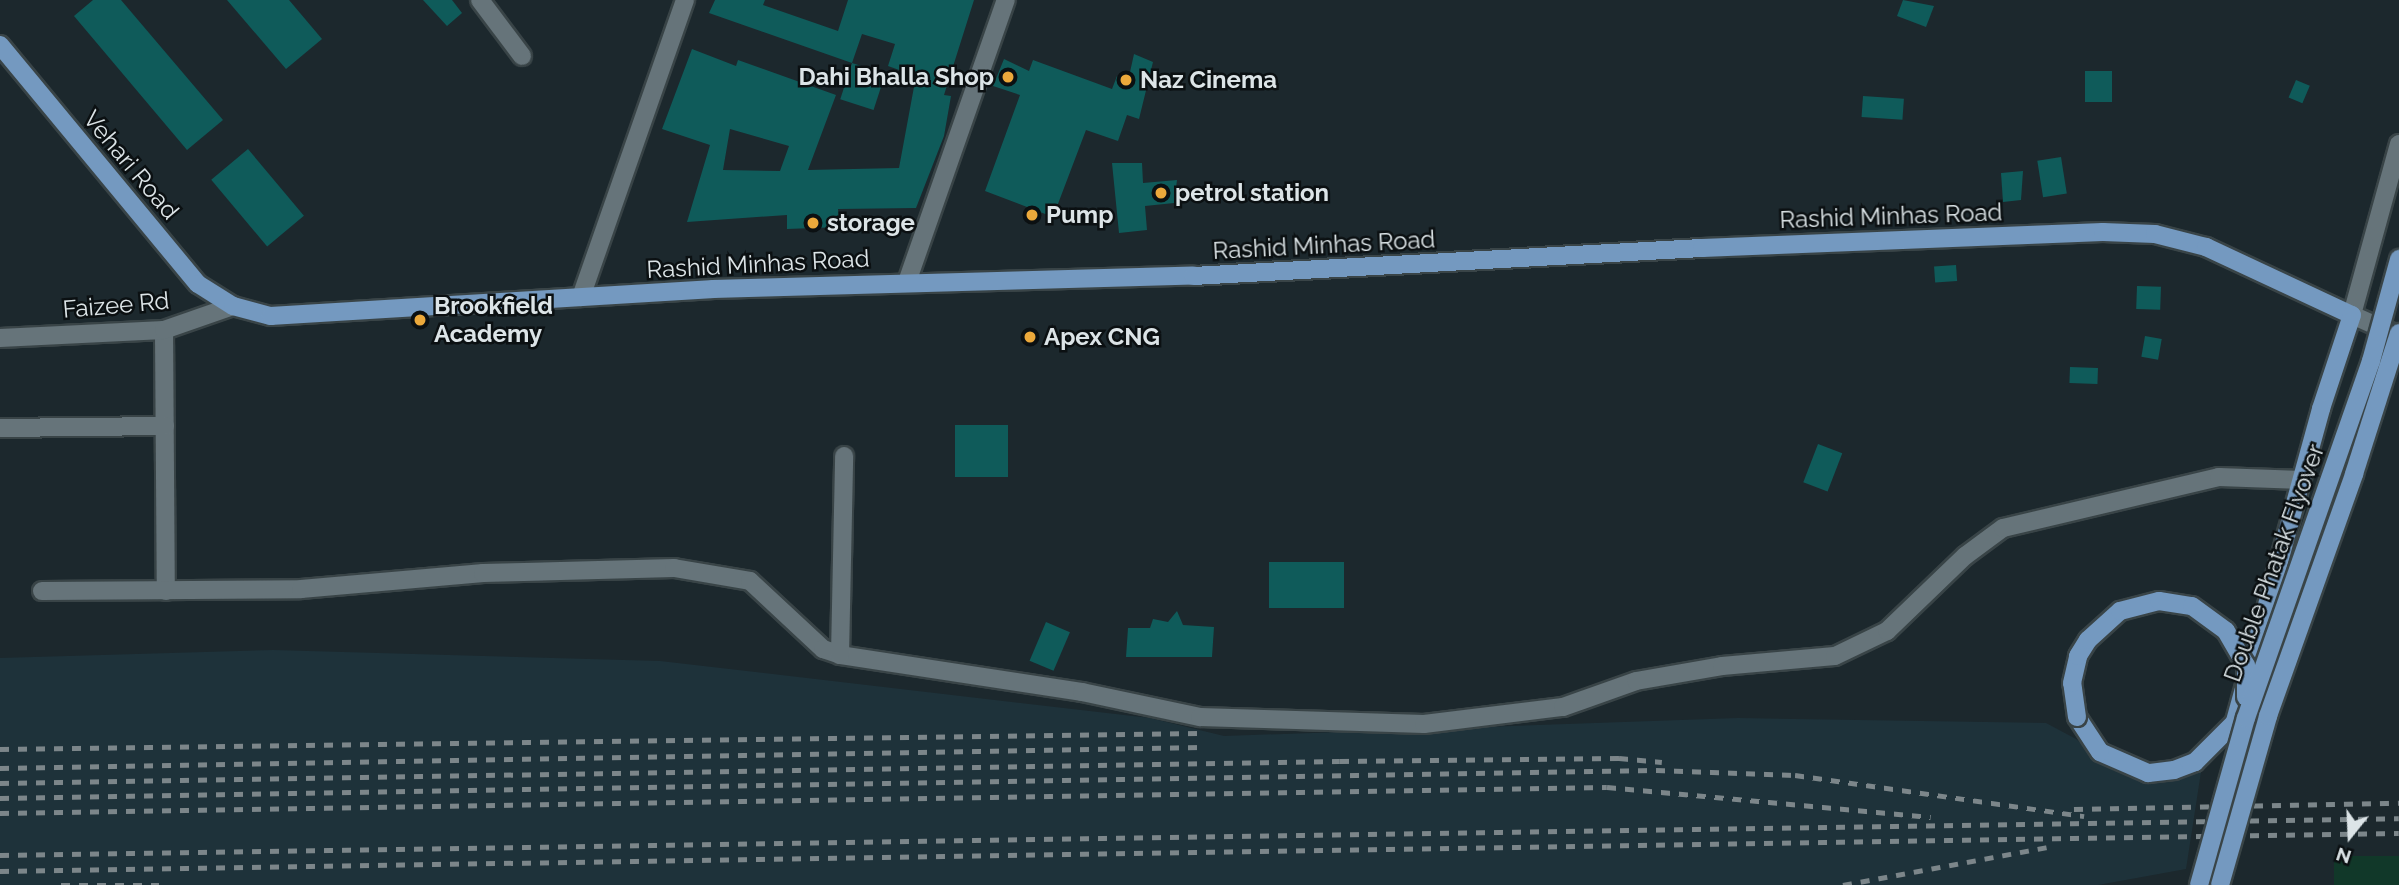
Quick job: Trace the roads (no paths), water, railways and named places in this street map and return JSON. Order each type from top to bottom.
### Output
[{"type":"main road","name":"Vehari Road","points":[[0,45],[198,284],[233,306]]},
{"type":"main road","name":"Rashid Minhas Road","points":[[233,306],[271,316],[319,315],[581,297],[908,282],[1193,276],[1716,247],[2142,233],[2206,247],[2352,315]]},
{"type":"main road","name":"Double Phatak Flyover","points":[[2199,885],[2246,718],[2371,361],[2399,259]]},
{"type":"main road","points":[[2246,718],[2246,665],[2234,641],[2206,614],[2169,601],[2132,606],[2097,628],[2074,669],[2077,717],[2090,742],[2110,761],[2148,773],[2184,768],[2220,740],[2244,701],[2302,480],[2352,315]]},
{"type":"main road","name":"Double Phatak Flyover","points":[[2220,885],[2268,716],[2354,474],[2399,334]]},
{"type":"street","points":[[480,0],[523,56]]},
{"type":"street","points":[[581,297],[685,0]]},
{"type":"street","points":[[908,282],[1006,0]]},
{"type":"street","points":[[2352,315],[2399,144]]},
{"type":"street","name":"Faizee Rd","points":[[0,338],[164,330],[233,306]]},
{"type":"street","name":"Rashid Minhas Road","points":[[2352,315],[2399,334]]},
{"type":"street","points":[[164,330],[166,591]]},
{"type":"street","points":[[0,428],[164,426]]},
{"type":"street","points":[[840,655],[844,456]]},
{"type":"street","points":[[42,591],[301,589],[484,573],[674,568],[750,581],[823,649],[840,655],[1082,692],[1200,717],[1424,724],[1563,707],[1636,681],[1844,653],[1887,631],[1984,540],[2024,521],[2219,477],[2302,480]]},
{"type":"railway","points":[[0,749],[1199,733]]},
{"type":"railway","points":[[0,768],[1202,747]]},
{"type":"railway","points":[[0,783],[1340,761],[1619,758],[1662,762]]},
{"type":"railway","points":[[0,798],[1656,770],[1795,775],[2084,816]]},
{"type":"railway","points":[[0,813],[1607,787],[1931,817]]},
{"type":"railway","points":[[2074,809],[2399,803]]},
{"type":"railway","points":[[0,855],[2399,818]]},
{"type":"railway","points":[[0,871],[2399,833]]},
{"type":"railway","points":[[1843,885],[2049,847]]},
{"type":"railway","points":[[61,885],[159,885]]},
{"type":"place","name":"Dahi Bhalla Shop","points":[[1008,77]]},
{"type":"place","name":"Naz Cinema","points":[[1126,80]]},
{"type":"place","name":"petrol station","points":[[1161,193]]},
{"type":"place","name":"Pump","points":[[1032,215]]},
{"type":"place","name":"storage","points":[[813,223]]},
{"type":"place","name":"Brookfield Academy","points":[[420,320]]},
{"type":"place","name":"Apex CNG","points":[[1030,337]]}]
